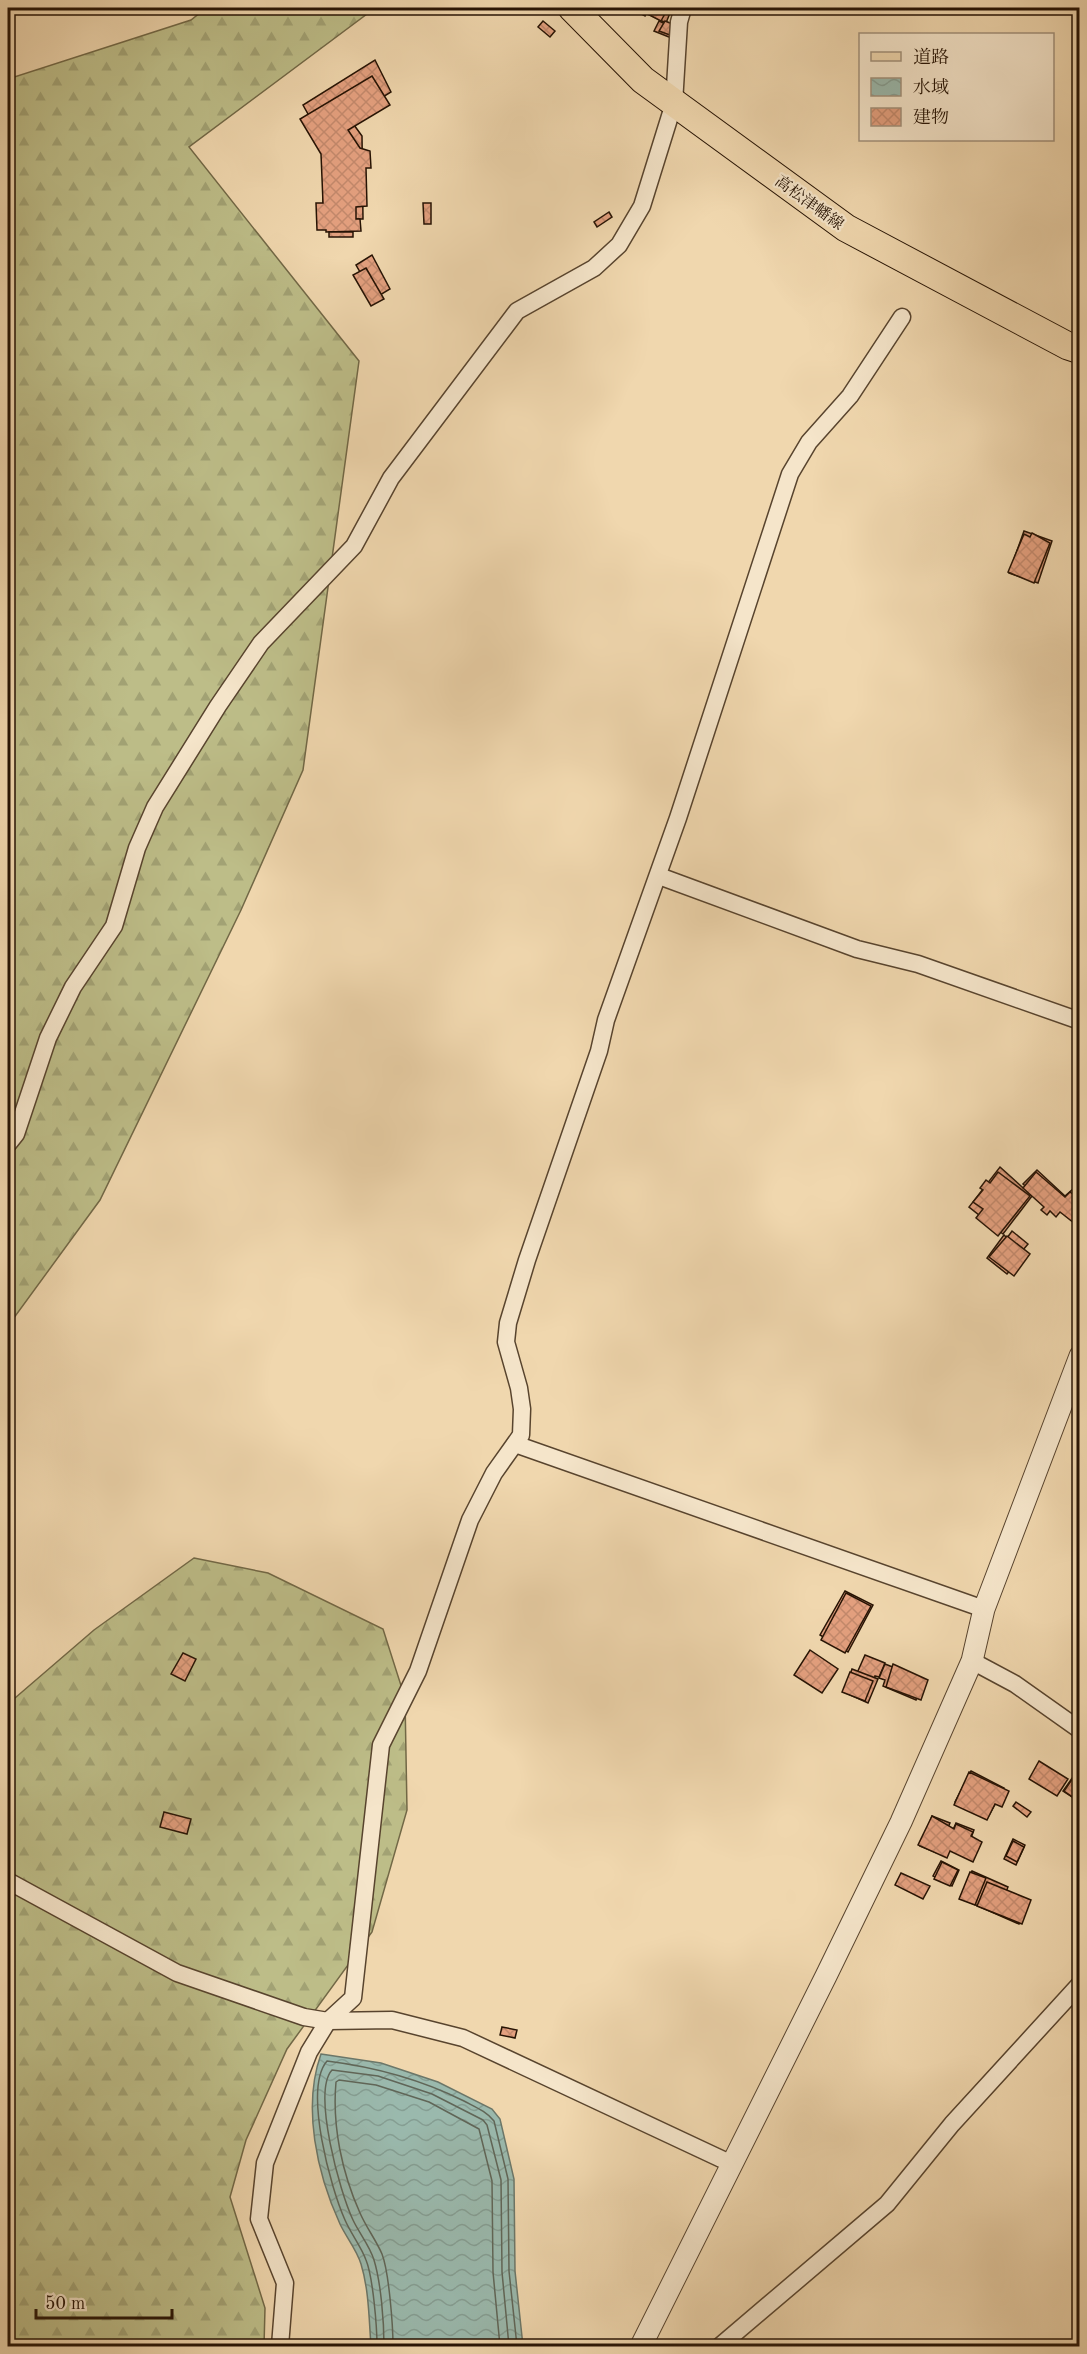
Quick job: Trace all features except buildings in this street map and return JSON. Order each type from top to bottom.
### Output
[{"type":"main road","name":"高松津幡線","points":[[583,12],[643,80],[846,228],[1068,346],[1080,350]]},
{"type":"street","points":[[8,1144],[16,1134],[48,1038],[74,987],[114,926],[137,848],[155,807],[218,706],[261,644],[354,546],[390,478],[517,311],[594,268],[619,245],[642,206],[674,103],[679,22],[683,8]]},
{"type":"street","points":[[280,2346],[285,2283],[259,2219],[265,2163],[309,2052],[328,2021],[353,1998],[381,1745],[418,1671],[470,1520],[494,1473],[521,1435],[522,1409],[519,1388],[506,1342],[508,1323],[527,1260],[599,1051],[606,1020],[659,876],[664,853],[678,818],[790,474],[809,442],[850,396],[902,317]]},
{"type":"street","points":[[659,876],[857,949],[918,964],[1080,1022]]},
{"type":"street","points":[[641,2346],[901,1822],[972,1661],[984,1609],[1080,1356]]},
{"type":"street","points":[[515,1444],[984,1609]]},
{"type":"street","points":[[972,1661],[1015,1684],[1080,1730]]},
{"type":"street","points":[[8,1881],[177,1973],[304,2017],[328,2021],[392,2020],[463,2038],[732,2164]]},
{"type":"street","points":[[720,2346],[887,2204],[952,2124],[1080,1984]]},
{"type":"green space","points":[[206,8],[375,8],[189,147],[359,361],[303,770],[241,910],[100,1200],[8,1326],[8,79],[191,20]]},
{"type":"green space","points":[[194,1558],[268,1573],[383,1629],[405,1698],[407,1810],[372,1932],[287,2049],[246,2140],[230,2197],[265,2308],[264,2346],[8,2346],[8,1704],[94,1630]]},
{"type":"water","points":[[321,2054],[381,2063],[438,2082],[492,2109],[500,2119],[514,2179],[515,2271],[523,2346],[371,2346],[364,2274],[357,2254],[332,2205],[315,2140],[313,2096],[315,2074]]}]
